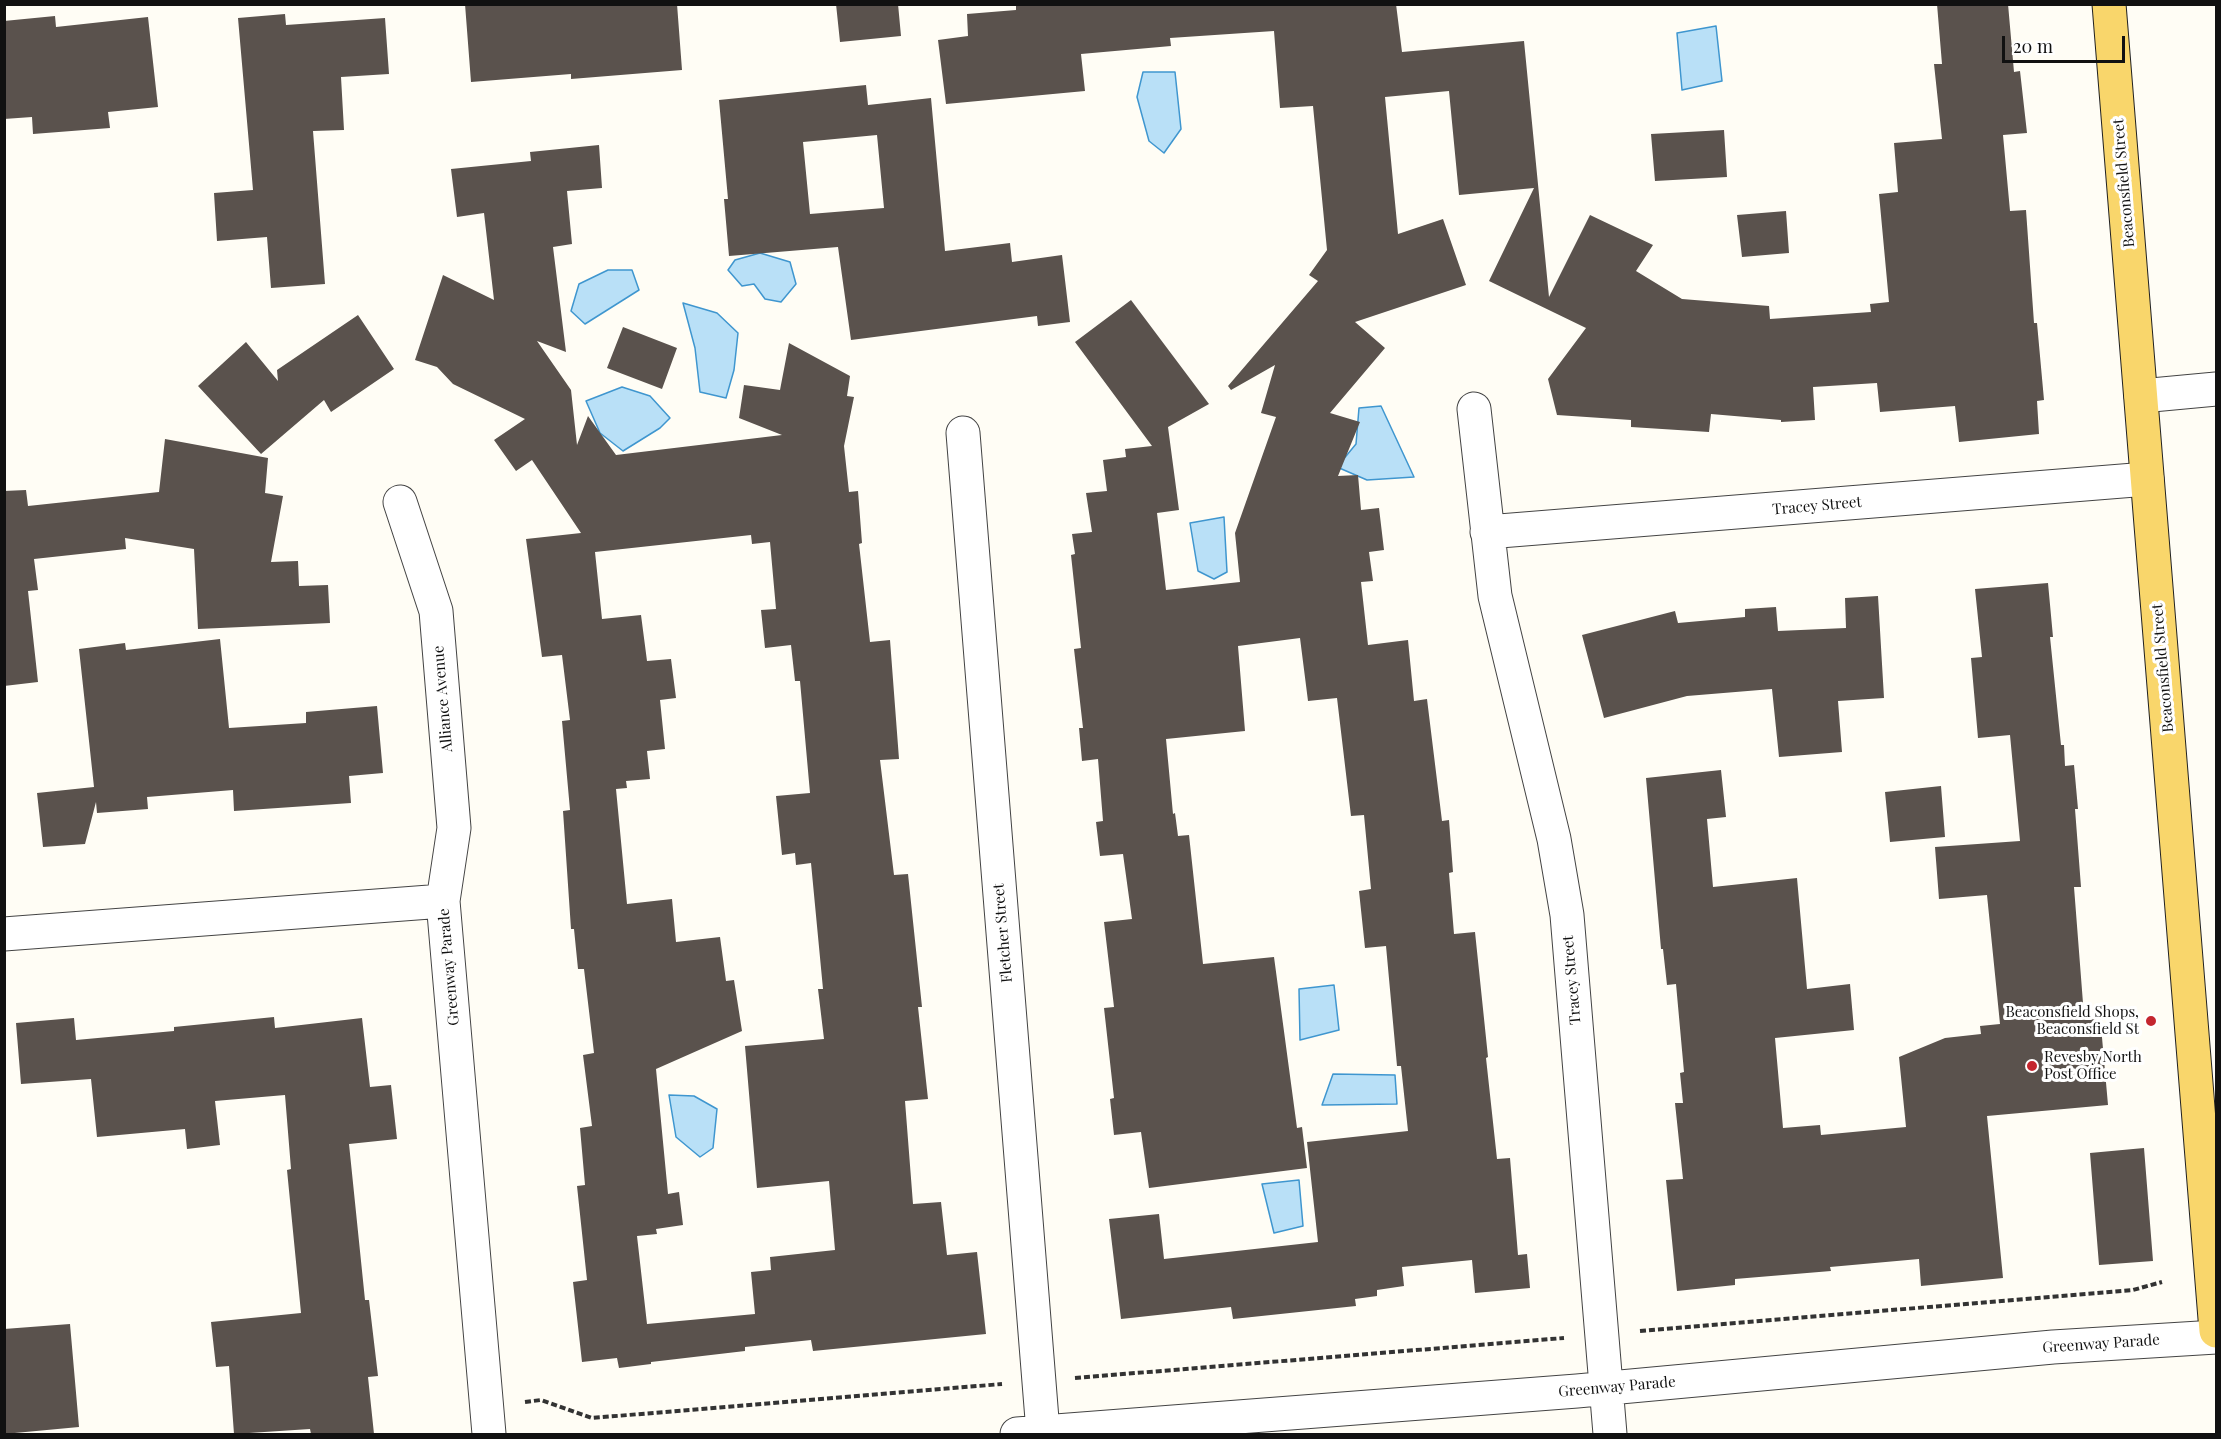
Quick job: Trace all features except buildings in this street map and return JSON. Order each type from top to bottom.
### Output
[{"type":"main road","name":"Beaconsfield Street","points":[[2109,4],[2217,1331]]},
{"type":"street","points":[[2141,396],[2217,389]]},
{"type":"street","name":"Tracey Street","points":[[1474,409],[1495,596],[1548,812],[1566,905],[1610,1434]]},
{"type":"street","name":"Fletcher Street","points":[[963,433],[1039,1381],[1030,1433]]},
{"type":"street","name":"Tracey Street","points":[[1487,532],[2147,479]]},
{"type":"street","name":"Alliance Avenue","points":[[400,502],[436,611],[454,828],[443,901]]},
{"type":"street","name":"Greenway Parade","points":[[4,934],[443,901],[488,1420]]},
{"type":"street","name":"Greenway Parade","points":[[1030,1433],[1606,1388],[2053,1347],[2217,1336]]},
{"type":"path","points":[[488,1420],[541,1400],[592,1418],[2133,1290],[2162,1282]]},
{"type":"water","points":[[1716,26],[1722,81],[1682,90],[1677,33]]},
{"type":"water","points":[[1143,72],[1175,72],[1181,129],[1164,153],[1149,141],[1137,97]]},
{"type":"water","points":[[760,253],[790,262],[796,284],[781,302],[765,299],[754,284],[742,286],[728,270],[735,260]]},
{"type":"water","points":[[608,270],[632,270],[639,290],[585,324],[571,311],[579,284]]},
{"type":"water","points":[[683,303],[717,313],[738,333],[734,370],[726,398],[700,392],[695,348]]},
{"type":"water","points":[[622,387],[650,396],[670,418],[660,428],[623,451],[600,433],[586,401]]},
{"type":"water","points":[[1381,406],[1414,477],[1367,480],[1337,467],[1356,444],[1359,408]]},
{"type":"water","points":[[1224,517],[1227,572],[1214,579],[1198,571],[1190,523]]},
{"type":"water","points":[[1334,985],[1339,1030],[1300,1040],[1299,989]]},
{"type":"water","points":[[1333,1074],[1395,1075],[1397,1104],[1322,1105]]},
{"type":"water","points":[[669,1095],[694,1096],[717,1109],[713,1148],[700,1157],[676,1137]]},
{"type":"water","points":[[1299,1180],[1303,1226],[1274,1233],[1262,1184]]},
{"type":"place","name":"Beaconsfield Shops, Beaconsfield St","points":[[2151,1021]]},
{"type":"place","name":"Revesby North Post Office","points":[[2032,1066]]}]
